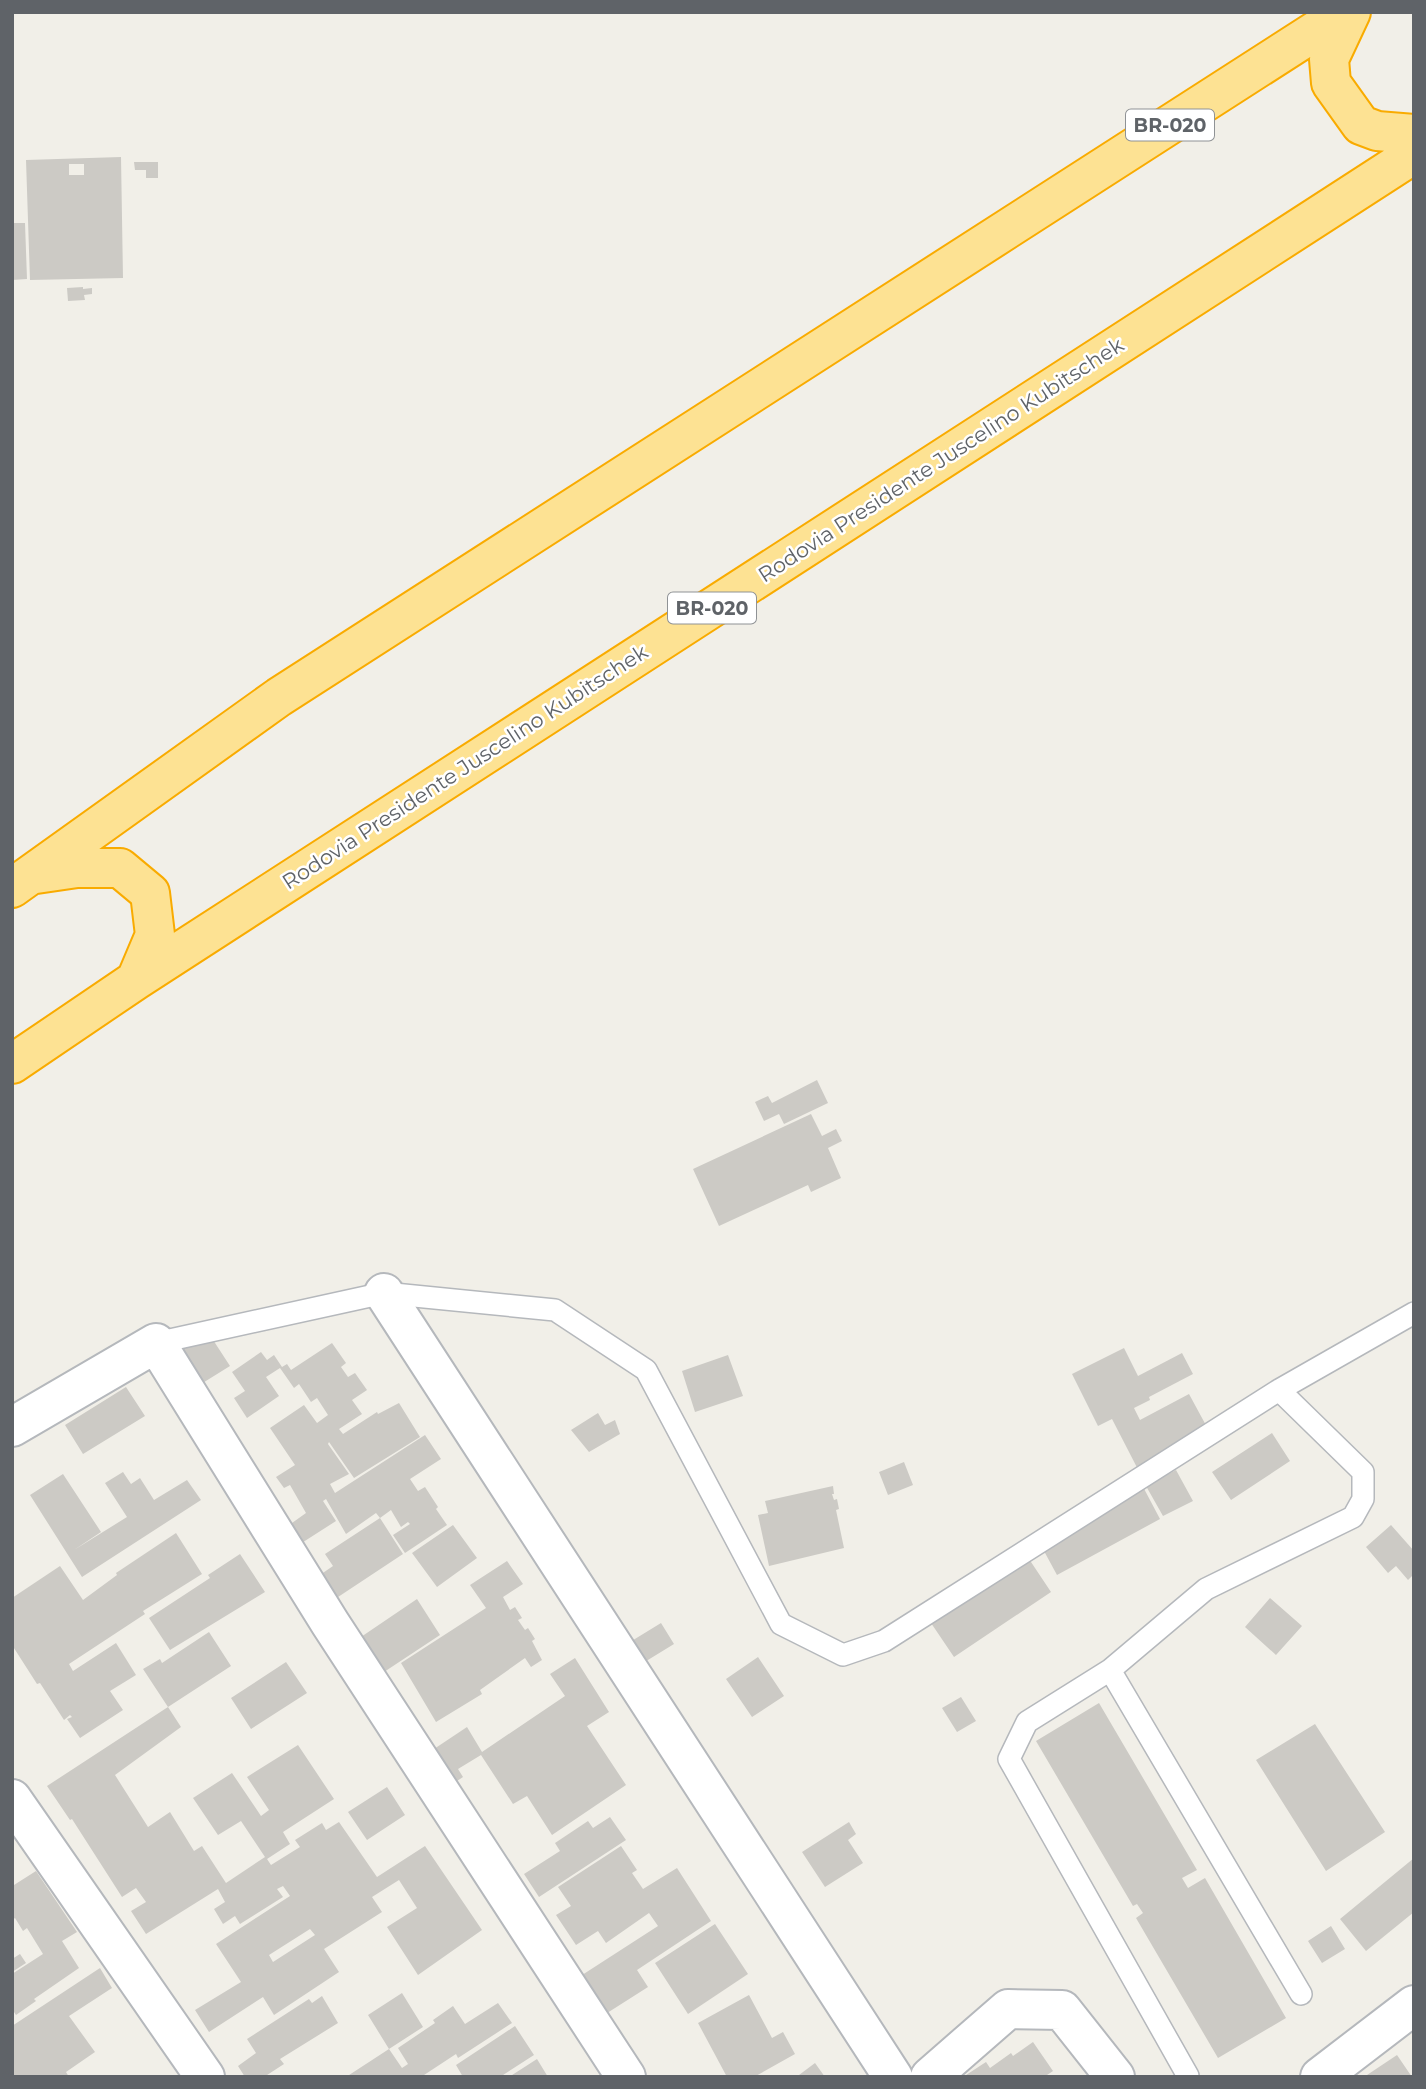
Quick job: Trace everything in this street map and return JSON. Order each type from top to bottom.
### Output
[{"type":"highway","name":"BR-020","points":[[19,882],[279,697],[1345,12]]},
{"type":"highway","points":[[1351,12],[1329,59],[1331,82],[1361,125],[1377,131],[1414,134]]},
{"type":"highway","name":"Rodovia Presidente Juscelino Kubitschek","points":[[12,1064],[136,980],[1414,154]]},
{"type":"highway","points":[[19,882],[77,868],[120,868],[150,893],[155,935],[136,980]]},
{"type":"street","points":[[384,1293],[893,2077]]},
{"type":"street","points":[[12,1427],[156,1343],[330,1623],[626,2077]]},
{"type":"street","points":[[12,1799],[205,2077]]},
{"type":"street","points":[[1320,2077],[1414,2006]]},
{"type":"street","points":[[930,2077],[1008,2009],[1062,2010],[1115,2077]]},
{"type":"lane","points":[[156,1343],[384,1293],[555,1310],[646,1370],[781,1624],[843,1655],[884,1641],[1279,1390],[1414,1313]]},
{"type":"lane","points":[[1188,2076],[1009,1759],[1027,1723],[1110,1670],[1206,1589],[1353,1517],[1363,1499],[1363,1472],[1279,1390]]},
{"type":"lane","points":[[1110,1670],[1301,1994]]},
{"type":"building","points":[[121,157],[123,278],[30,280],[26,160]],"holes":[[[69,164],[84,164],[84,175],[69,175]]]},
{"type":"building","points":[[134,162],[158,162],[158,178],[146,178],[146,170],[135,170]]},
{"type":"building","points":[[12,223],[25,223],[27,279],[12,280]]},
{"type":"building","points":[[67,288],[92,288],[92,294],[84,295],[85,300],[68,301]]},
{"type":"building","points":[[817,1080],[828,1103],[784,1124],[779,1114],[764,1121],[755,1102],[768,1096],[772,1103]]},
{"type":"building","points":[[811,1114],[822,1136],[836,1129],[842,1141],[828,1148],[841,1178],[811,1192],[808,1185],[719,1226],[693,1169]]},
{"type":"building","points":[[204,1326],[230,1366],[193,1389],[166,1350]]},
{"type":"building","points":[[332,1343],[346,1363],[341,1367],[348,1377],[355,1373],[367,1390],[352,1400],[362,1414],[339,1429],[343,1434],[377,1412],[378,1414],[399,1403],[420,1437],[354,1478],[329,1442],[349,1474],[330,1484],[335,1493],[425,1435],[441,1459],[410,1479],[418,1491],[425,1487],[447,1525],[405,1553],[393,1535],[410,1524],[408,1522],[401,1527],[391,1510],[380,1518],[376,1513],[346,1534],[326,1499],[323,1501],[336,1521],[297,1546],[285,1528],[306,1513],[290,1485],[284,1488],[276,1477],[295,1465],[270,1428],[304,1405],[317,1423],[328,1415],[317,1398],[311,1402],[299,1384],[294,1388],[280,1368],[266,1377],[279,1396],[247,1418],[234,1398],[245,1391],[232,1372],[261,1352],[267,1360],[274,1355],[282,1367],[287,1364],[291,1370]]},
{"type":"building","points":[[1124,1348],[1138,1376],[1182,1353],[1193,1374],[1134,1408],[1140,1420],[1189,1394],[1208,1429],[1145,1483],[1112,1419],[1098,1426],[1072,1374]]},
{"type":"building","points":[[728,1355],[743,1396],[695,1412],[682,1371]]},
{"type":"building","points":[[126,1387],[145,1416],[83,1454],[65,1425]]},
{"type":"building","points":[[598,1413],[605,1425],[615,1420],[620,1434],[589,1452],[571,1430]]},
{"type":"building","points":[[1272,1433],[1290,1461],[1231,1500],[1212,1472]]},
{"type":"building","points":[[904,1462],[913,1485],[888,1495],[879,1472]]},
{"type":"building","points":[[1176,1470],[1193,1501],[1163,1516],[1146,1486]]},
{"type":"building","points":[[123,1472],[131,1484],[140,1478],[154,1500],[187,1480],[201,1500],[82,1577],[30,1495],[63,1474],[101,1532],[74,1550],[127,1517],[105,1483]]},
{"type":"building","points":[[1141,1483],[1160,1519],[1057,1575],[1038,1540]]},
{"type":"building","points":[[833,1486],[832,1494],[834,1500],[837,1499],[839,1509],[836,1510],[844,1548],[769,1566],[758,1515],[768,1513],[765,1501]]},
{"type":"building","points":[[380,1518],[403,1554],[332,1601],[317,1577],[333,1566],[325,1554]]},
{"type":"building","points":[[453,1525],[477,1558],[437,1587],[412,1553]]},
{"type":"building","points":[[1391,1525],[1414,1551],[1414,1574],[1408,1580],[1396,1566],[1388,1573],[1366,1547]]},
{"type":"building","points":[[176,1533],[202,1574],[143,1611],[145,1614],[69,1664],[73,1671],[116,1643],[136,1675],[110,1691],[123,1710],[80,1738],[67,1719],[72,1717],[70,1715],[64,1720],[12,1645],[12,1598],[60,1566],[83,1600],[117,1575],[116,1573]]},
{"type":"building","points":[[240,1554],[265,1592],[170,1650],[149,1618],[210,1578],[208,1575]]},
{"type":"building","points":[[1029,1559],[1051,1592],[954,1657],[931,1623]]},
{"type":"building","points":[[507,1561],[523,1584],[503,1597],[510,1610],[515,1607],[522,1618],[518,1620],[525,1630],[528,1628],[535,1639],[532,1641],[542,1660],[531,1667],[525,1658],[480,1690],[482,1694],[436,1722],[401,1663],[486,1608],[470,1585]]},
{"type":"building","points":[[1270,1598],[1302,1626],[1276,1655],[1245,1627]]},
{"type":"building","points":[[417,1599],[440,1635],[381,1674],[358,1639]]},
{"type":"building","points":[[661,1623],[674,1644],[643,1663],[630,1642]]},
{"type":"building","points":[[209,1632],[231,1666],[168,1707],[143,1669],[160,1659],[162,1663]]},
{"type":"building","points":[[758,1657],[784,1696],[752,1717],[726,1679]]},
{"type":"building","points":[[575,1658],[609,1712],[587,1726],[626,1785],[552,1835],[527,1796],[513,1804],[481,1755],[458,1769],[463,1777],[451,1785],[431,1751],[467,1727],[482,1752],[565,1696],[550,1674]]},
{"type":"building","points":[[286,1662],[307,1693],[251,1729],[231,1698]]},
{"type":"building","points":[[961,1697],[976,1721],[957,1732],[942,1708]]},
{"type":"building","points":[[1099,1703],[1197,1870],[1182,1878],[1188,1888],[1205,1878],[1286,2018],[1218,2058],[1136,1918],[1143,1913],[1137,1904],[1133,1906],[1036,1741]]},
{"type":"building","points":[[168,1707],[181,1727],[115,1775],[148,1827],[170,1812],[194,1851],[202,1846],[226,1883],[265,1857],[241,1821],[218,1835],[193,1798],[232,1773],[261,1816],[269,1810],[247,1777],[298,1745],[334,1799],[283,1832],[290,1844],[267,1859],[271,1865],[300,1847],[295,1840],[322,1823],[326,1830],[339,1822],[377,1877],[425,1846],[482,1930],[418,1975],[387,1927],[417,1908],[399,1880],[372,1897],[382,1912],[324,1949],[339,1972],[274,2015],[263,1997],[209,2032],[195,2010],[241,1982],[216,1944],[290,1896],[283,1886],[277,1889],[283,1897],[240,1924],[235,1916],[223,1924],[214,1909],[225,1902],[218,1889],[146,1934],[131,1911],[146,1902],[136,1888],[122,1897],[72,1819],[70,1820],[47,1786]],"holes":[[[310,1929],[315,1935],[273,1962],[269,1955]]]},
{"type":"building","points":[[1315,1724],[1385,1832],[1326,1871],[1256,1760]]},
{"type":"building","points":[[387,1787],[405,1815],[367,1840],[348,1812]]},
{"type":"building","points":[[610,1817],[626,1840],[539,1897],[524,1874],[560,1851],[555,1843],[588,1821],[593,1828]]},
{"type":"building","points":[[849,1822],[856,1834],[848,1840],[863,1863],[825,1887],[802,1852]]},
{"type":"building","points":[[621,1846],[637,1870],[632,1873],[643,1889],[677,1868],[711,1921],[637,1970],[648,1987],[604,2015],[579,1977],[658,1926],[649,1913],[606,1943],[598,1931],[576,1945],[556,1915],[571,1906],[558,1887]]},
{"type":"building","points":[[1414,1858],[1414,1912],[1366,1951],[1340,1919]]},
{"type":"building","points":[[36,1871],[77,1932],[62,1941],[79,1968],[16,2015],[12,2009],[12,1974],[43,1954],[27,1928],[23,1931],[15,1918],[12,1920],[12,1881],[14,1885]]},
{"type":"building","points":[[715,1924],[748,1974],[688,2014],[655,1963]]},
{"type":"building","points":[[1331,1926],[1345,1949],[1322,1963],[1308,1941]]},
{"type":"building","points":[[20,1954],[26,1963],[12,1972],[12,1959]]},
{"type":"building","points":[[100,1968],[112,1988],[69,2016],[95,2052],[66,2072],[69,2077],[12,2077],[12,2026]]},
{"type":"building","points":[[402,1993],[423,2027],[389,2049],[368,2015]]},
{"type":"building","points":[[749,1995],[772,2038],[783,2032],[795,2054],[754,2077],[727,2077],[698,2023]]},
{"type":"building","points":[[322,1996],[338,2023],[280,2059],[284,2064],[264,2077],[245,2077],[238,2066],[256,2053],[247,2039],[309,1999],[312,2003]]},
{"type":"building","points":[[498,2003],[512,2023],[458,2058],[456,2054],[421,2077],[346,2077],[389,2049],[402,2068],[408,2064],[398,2048],[435,2023],[433,2020],[453,2006],[465,2024]]},
{"type":"building","points":[[515,2026],[534,2055],[500,2077],[463,2077],[456,2065]]},
{"type":"building","points":[[1033,2042],[1053,2071],[1044,2077],[963,2077],[986,2062],[990,2068]]},
{"type":"building","points":[[1397,2055],[1412,2077],[1364,2077]]},
{"type":"building","points":[[537,2059],[548,2077],[509,2077]]},
{"type":"building","points":[[815,2063],[825,2077],[799,2075]]}]
